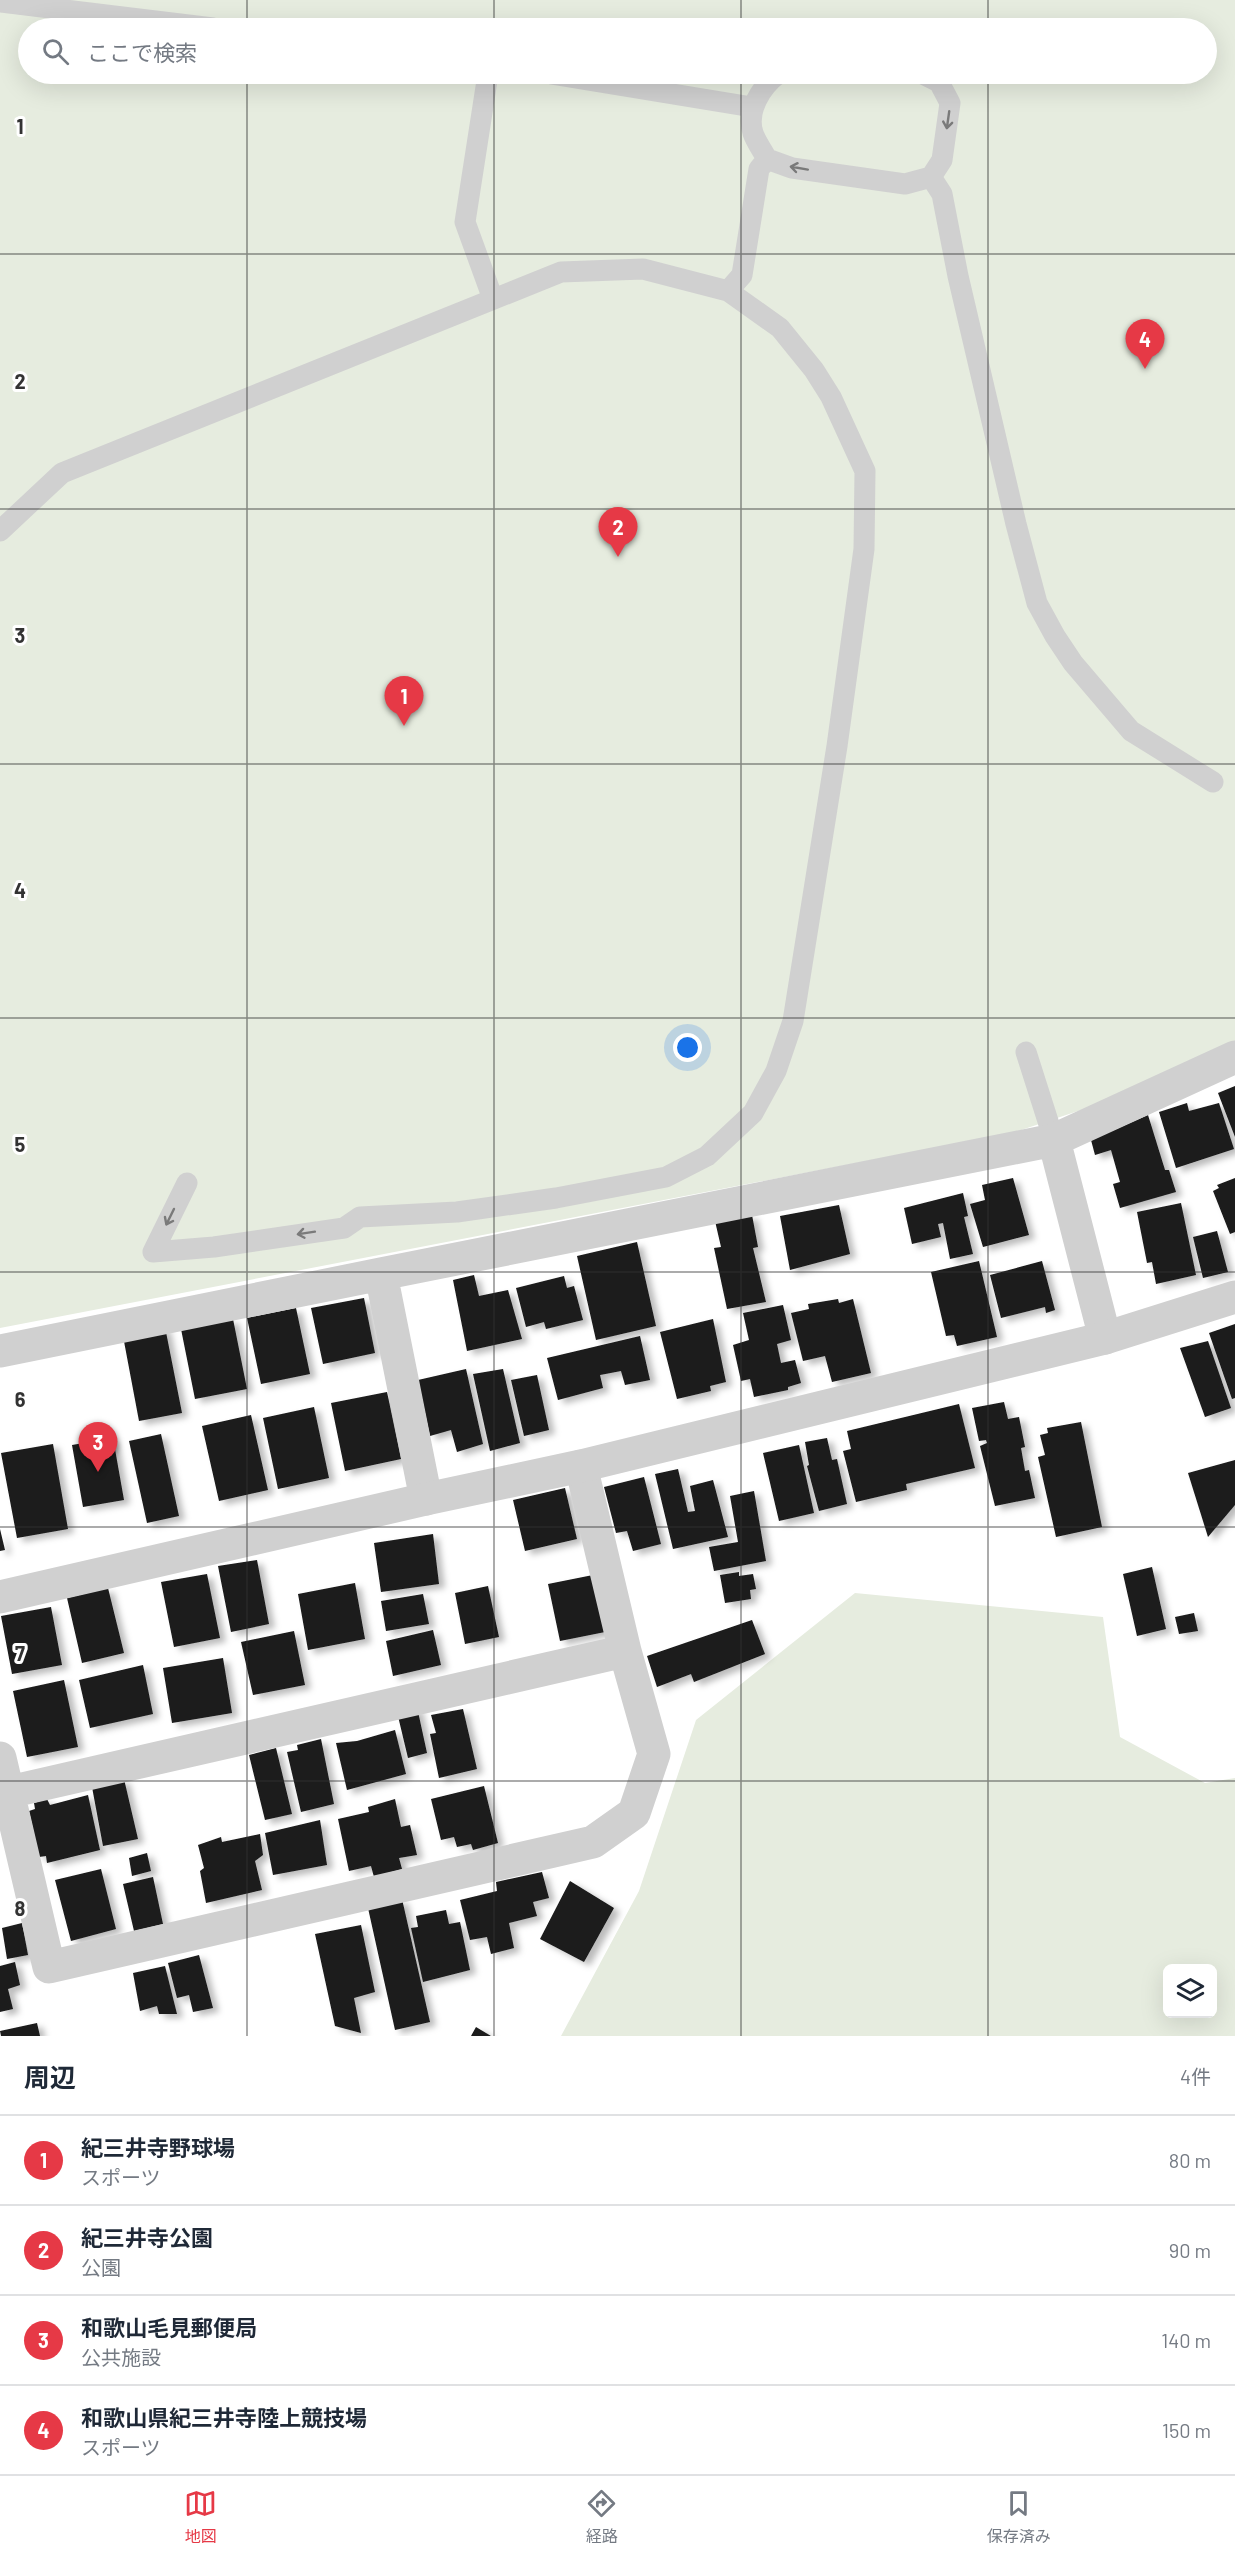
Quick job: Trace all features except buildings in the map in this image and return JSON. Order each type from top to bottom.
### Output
[{"type":"street","points":[[0,1351],[1054,1140],[1235,1057]]},
{"type":"street","points":[[1054,1140],[1105,1338]]},
{"type":"street","points":[[381,1274],[426,1499]]},
{"type":"street","points":[[0,1597],[426,1499],[581,1466],[1105,1338],[1235,1297]]},
{"type":"street","points":[[0,1758],[49,1967],[592,1842],[634,1813],[654,1754],[626,1651],[581,1466]]},
{"type":"street","points":[[9,1792],[626,1651]]},
{"type":"lane","points":[[0,2],[131,18]]},
{"type":"lane","points":[[486,84],[465,222],[493,299]]},
{"type":"lane","points":[[612,84],[752,107]]},
{"type":"lane","points":[[768,84],[752,107],[753,133],[767,159],[792,168],[904,184],[931,177],[942,160],[950,103],[940,84]]},
{"type":"lane","points":[[728,291],[742,275],[759,169],[767,159]]},
{"type":"lane","points":[[931,177],[942,194],[958,276],[1016,524],[1037,603],[1073,663],[1131,731],[1213,782]]},
{"type":"lane","points":[[0,531],[62,473],[561,272],[643,269],[728,291],[780,328],[814,370],[831,397],[865,471],[864,549],[837,746],[793,1021],[776,1071],[753,1113],[706,1156],[666,1177],[556,1198],[457,1212],[360,1217],[344,1228],[214,1247],[153,1251],[187,1183]]},
{"type":"lane","points":[[1026,1052],[1054,1140]]},
{"type":"shaded area","points":[[0,0],[1235,0],[1235,1041],[1099,1104],[1012,1133],[0,1328]]},
{"type":"shaded area","points":[[855,1593],[1103,1617],[1120,1737],[1205,1783],[1235,1778],[1235,2036],[561,2036],[639,1891],[696,1720]]},
{"type":"place","name":"和歌山県紀三井寺陸上競技場","points":[[1145,369]]},
{"type":"place","name":"紀三井寺公園","points":[[618,557]]},
{"type":"place","name":"紀三井寺野球場","points":[[404,726]]},
{"type":"place","name":"和歌山毛見郵便局","points":[[98,1472]]}]
